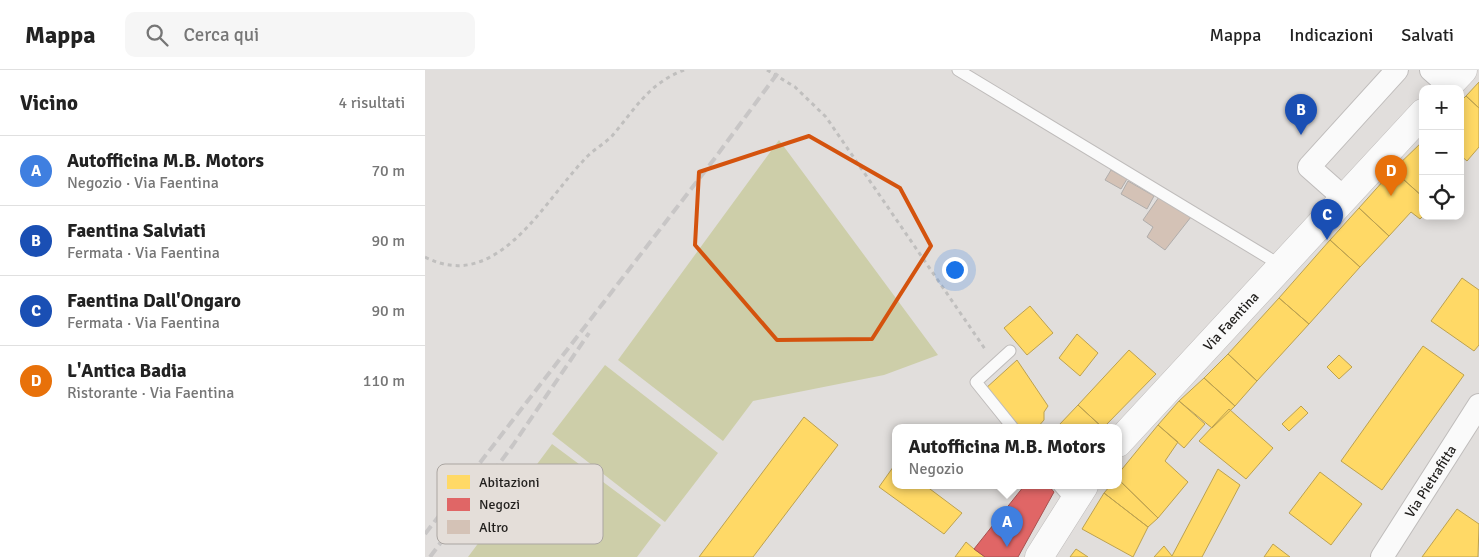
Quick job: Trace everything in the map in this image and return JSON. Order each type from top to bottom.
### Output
[{"type":"street","points":[[1344,198],[1309,167],[1397,70]]},
{"type":"street","name":"Via Faentina","points":[[1122,439],[1419,117]]},
{"type":"street","name":"Via Pietrafitta","points":[[1382,557],[1479,405]]},
{"type":"street","points":[[1039,557],[1072,491]]},
{"type":"lane","points":[[959,70],[1283,266]]},
{"type":"lane","points":[[1010,350],[976,382],[1010,424]]},
{"type":"path","points":[[425,257],[449,265],[466,265],[482,262],[505,248],[534,220],[583,160],[610,138],[647,93],[666,77],[683,70]]},
{"type":"path","points":[[767,70],[795,87],[826,117],[995,364]]},
{"type":"highlighted area","points":[[809,136],[900,188],[931,246],[872,339],[777,340],[695,245],[699,172]]},
{"type":"green space","points":[[779,140],[938,355],[884,375],[753,401],[723,441],[618,360]]},
{"type":"green space","points":[[605,365],[718,453],[665,522],[603,474],[603,464],[591,464],[552,434]]},
{"type":"green space","points":[[552,444],[579,464],[537,464]]},
{"type":"green space","points":[[603,482],[661,525],[637,557],[468,557],[478,544],[603,544]]},
{"type":"building: Abitazioni","points":[[1479,82],[1479,108],[1466,96]]},
{"type":"building: Abitazioni","points":[[1466,96],[1479,108],[1479,147],[1467,161],[1464,158],[1464,98]]},
{"type":"building: Abitazioni","points":[[1419,145],[1419,193],[1393,170]]},
{"type":"building: Abitazioni","points":[[1393,170],[1419,193],[1419,218],[1411,212],[1389,236],[1359,208]]},
{"type":"building: Abitazioni","points":[[1359,208],[1389,236],[1360,267],[1330,240]]},
{"type":"building: Abitazioni","points":[[1330,240],[1360,267],[1309,324],[1279,298]]},
{"type":"building: Abitazioni","points":[[1462,278],[1479,290],[1479,345],[1474,351],[1431,321]]},
{"type":"building: Abitazioni","points":[[1279,298],[1309,324],[1257,381],[1228,354]]},
{"type":"building: Abitazioni","points":[[1030,306],[1053,333],[1027,355],[1004,328]]},
{"type":"building: Abitazioni","points":[[1077,334],[1098,353],[1080,376],[1059,358]]},
{"type":"building: Abitazioni","points":[[1423,346],[1464,375],[1382,490],[1341,461]]},
{"type":"building: Abitazioni","points":[[1129,350],[1156,374],[1107,424],[1099,424],[1078,405]]},
{"type":"building: Abitazioni","points":[[1228,354],[1257,381],[1235,406],[1204,378]]},
{"type":"building: Abitazioni","points":[[1339,355],[1352,367],[1339,379],[1327,367]]},
{"type":"building: Abitazioni","points":[[1017,360],[1048,406],[1044,412],[1044,420],[1040,424],[1014,424],[985,389]]},
{"type":"building: Abitazioni","points":[[1204,378],[1235,406],[1212,428],[1179,401]]},
{"type":"building: Abitazioni","points":[[1179,401],[1205,424],[1184,448],[1158,425]]},
{"type":"building: Abitazioni","points":[[1078,405],[1099,424],[1060,424]]},
{"type":"building: Abitazioni","points":[[1301,406],[1308,413],[1289,431],[1282,424]]},
{"type":"building: Abitazioni","points":[[1229,409],[1273,448],[1246,479],[1199,441]]},
{"type":"building: Abitazioni","points":[[804,417],[838,445],[753,557],[699,557]]},
{"type":"building: Abitazioni","points":[[1158,425],[1178,442],[1165,461],[1188,482],[1158,518],[1122,483],[1122,469]]},
{"type":"building: Abitazioni","points":[[892,469],[892,489],[930,489],[962,513],[944,534],[879,487]]},
{"type":"building: Abitazioni","points":[[1218,469],[1240,485],[1202,557],[1154,557],[1164,546],[1172,556]]},
{"type":"building: Abitazioni","points":[[1320,472],[1362,504],[1331,545],[1289,513]]},
{"type":"building: Abitazioni","points":[[1122,483],[1158,518],[1148,527],[1104,493],[1107,489],[1122,489]]},
{"type":"building: Abitazioni","points":[[1104,493],[1148,527],[1133,557],[1082,529]]},
{"type":"building: Abitazioni","points":[[1457,509],[1479,524],[1478,557],[1422,557]]},
{"type":"building: Abitazioni","points":[[966,542],[974,549],[985,557],[955,557]]},
{"type":"building: Abitazioni","points":[[1273,544],[1290,557],[1264,557]]},
{"type":"building: Abitazioni","points":[[1076,549],[1088,557],[1070,557]]},
{"type":"building: Negozi","points":[[1022,489],[1052,489],[1054,492],[1018,557],[985,557],[974,549]]},
{"type":"building: Altro","points":[[1111,170],[1127,179],[1121,189],[1105,180]]},
{"type":"building: Altro","points":[[1128,181],[1154,196],[1147,209],[1121,194]]},
{"type":"building: Altro","points":[[1159,197],[1191,217],[1165,250],[1147,237],[1153,227],[1143,220]]},
{"type":"railway","points":[[479,464],[715,158],[780,70]]},
{"type":"railway","points":[[499,464],[589,333]]},
{"type":"railway","points":[[425,534],[437,518]]},
{"type":"railway","points":[[430,557],[440,544]]},
{"type":"place","name":"Faentina Salviati","points":[[1301,135]]},
{"type":"place","name":"L'Antica Badia","points":[[1391,196]]},
{"type":"place","name":"Faentina Dall'Ongaro","points":[[1327,240]]},
{"type":"place","name":"Autofficina M.B. Motors","points":[[1007,547]]}]
